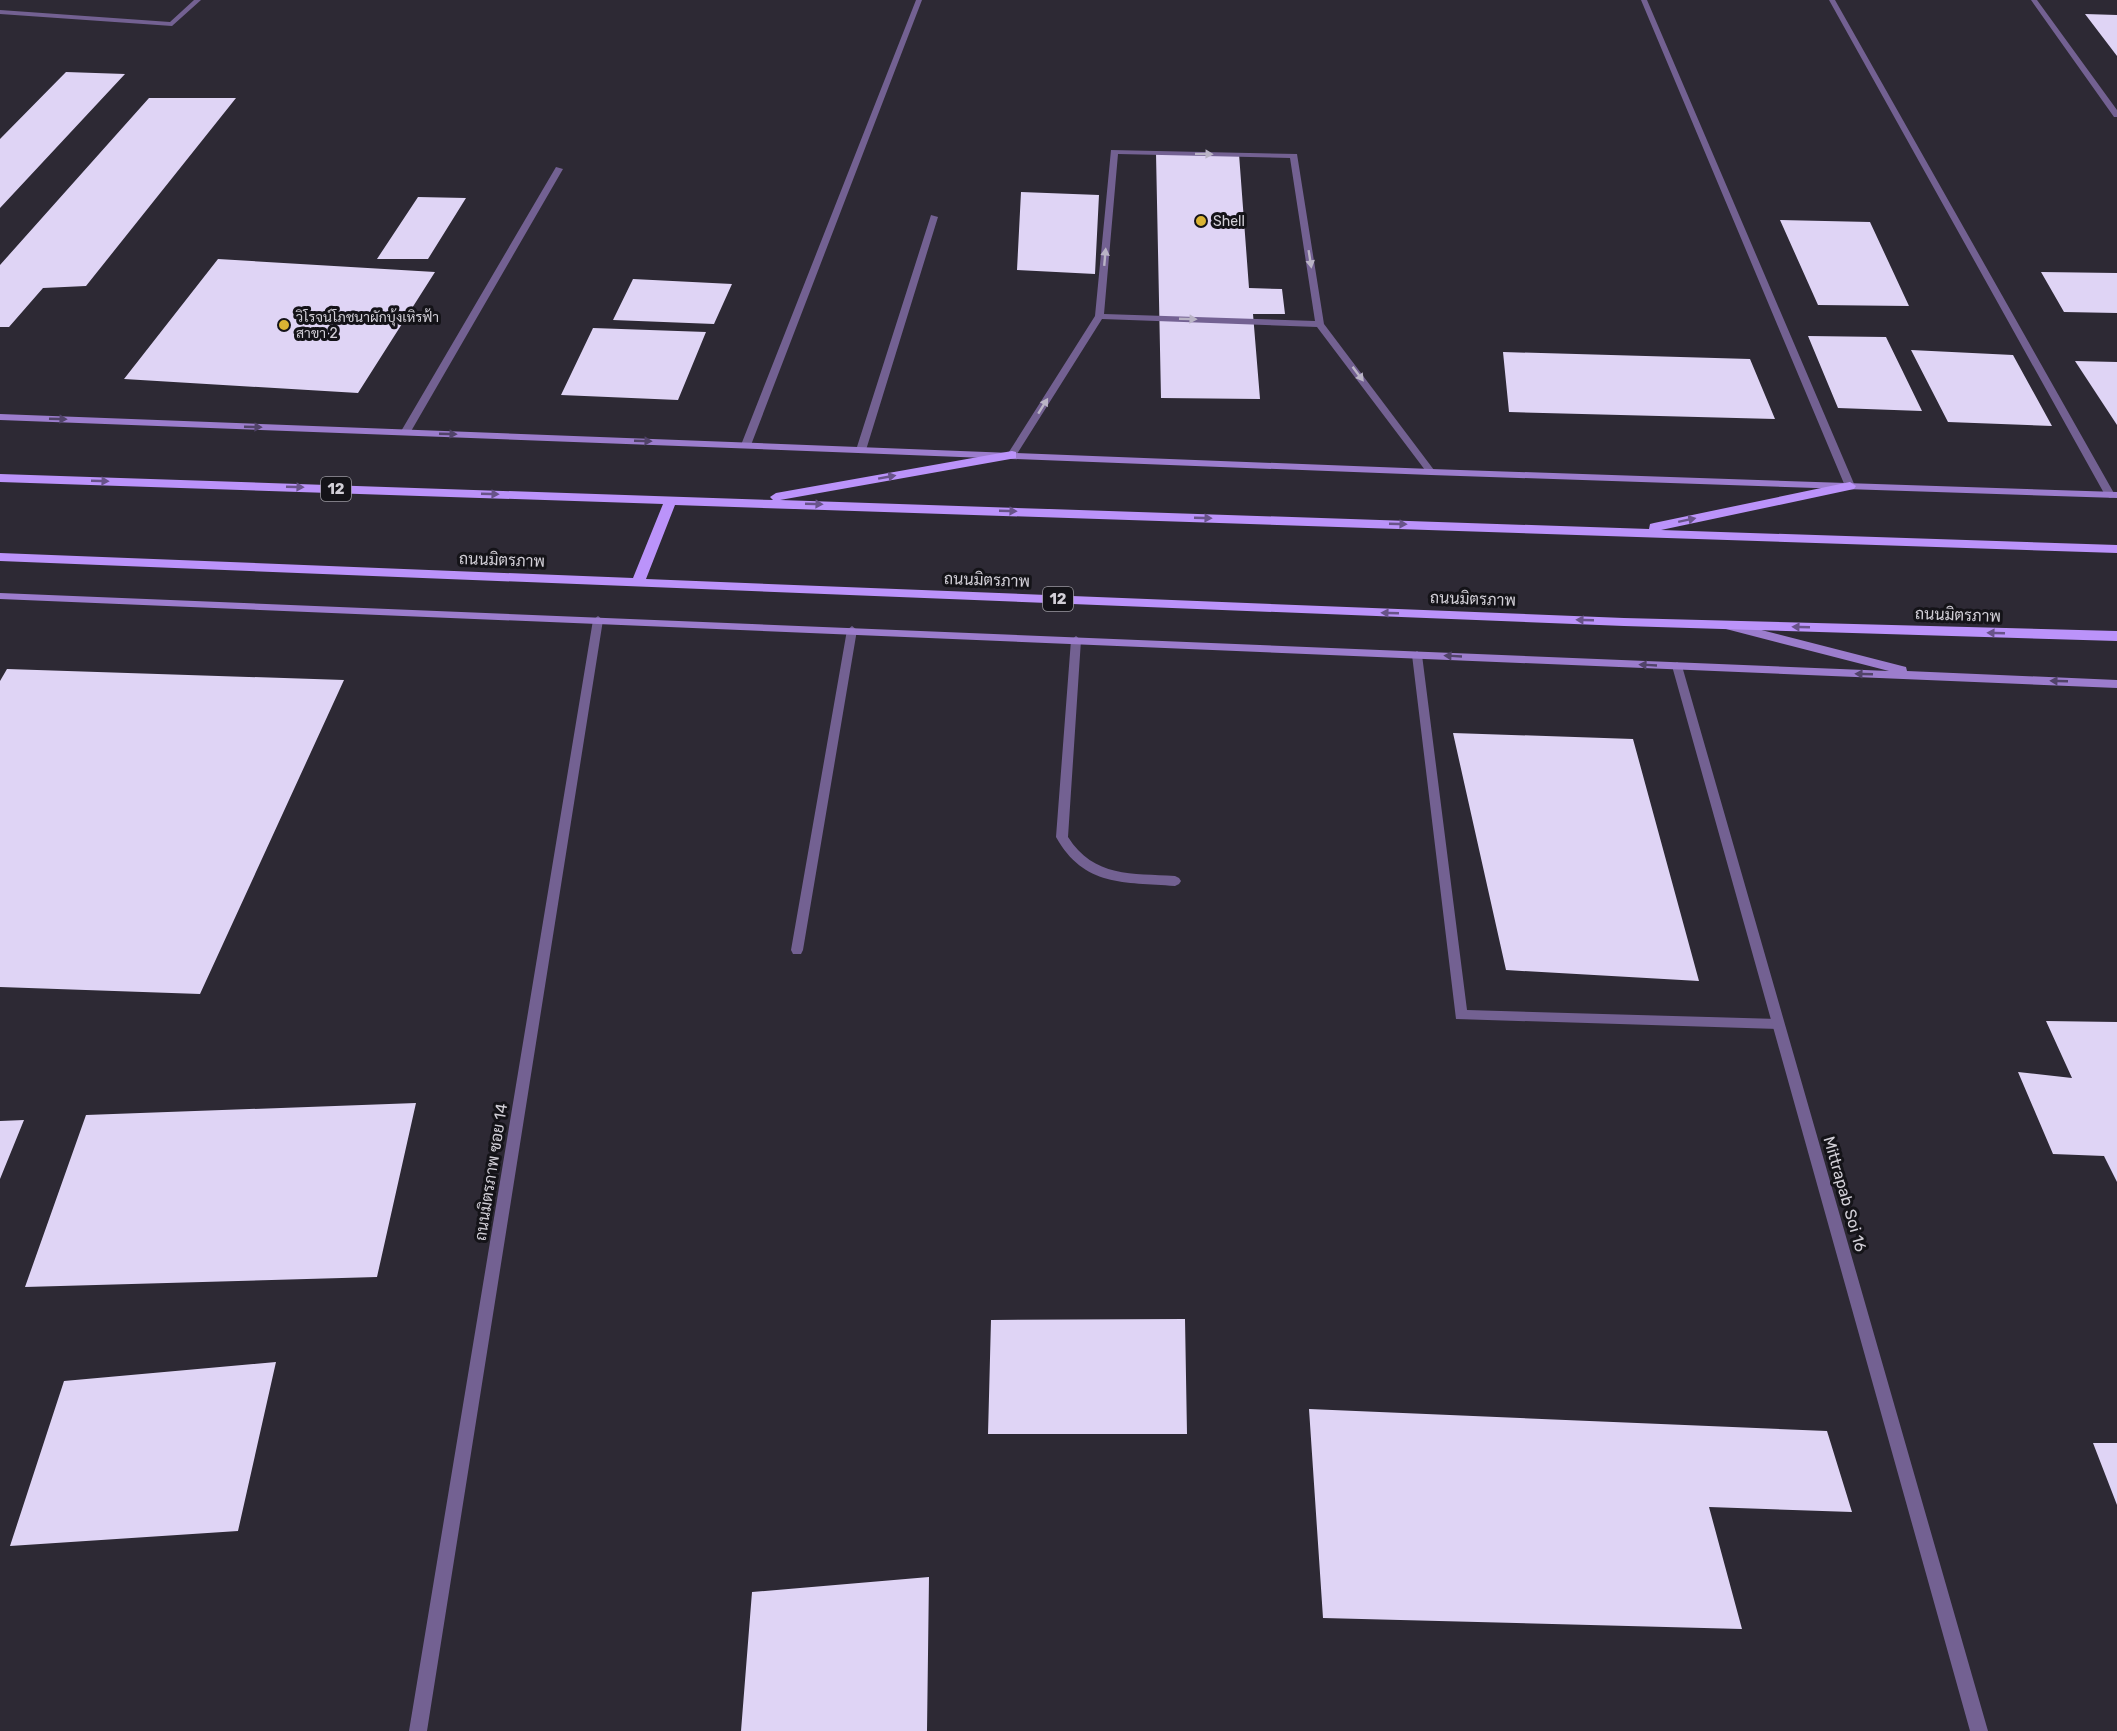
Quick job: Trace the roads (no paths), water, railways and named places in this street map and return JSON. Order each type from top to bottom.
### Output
[{"type":"main road","points":[[0,417],[1431,472],[2113,495]]},
{"type":"main road","points":[[747,502],[1012,455]]},
{"type":"main road","name":"12","points":[[0,478],[2117,549]]},
{"type":"main road","points":[[1630,532],[1850,486]]},
{"type":"main road","points":[[638,582],[671,499]]},
{"type":"main road","name":"ถนนมิตรภาพ","points":[[0,559],[24,558],[1726,625],[2117,636]]},
{"type":"main road","points":[[0,596],[2117,684]]},
{"type":"main road","points":[[1726,625],[1927,676]]},
{"type":"street","points":[[0,12],[172,24],[198,0]]},
{"type":"street","points":[[746,445],[919,0]]},
{"type":"street","points":[[1644,0],[1850,486]]},
{"type":"street","points":[[1832,0],[2113,495]]},
{"type":"street","points":[[2034,0],[2117,115]]},
{"type":"street","points":[[1012,455],[1099,316],[1114,153],[1294,156],[1320,324],[1431,472]]},
{"type":"street","points":[[405,432],[559,169]]},
{"type":"street","points":[[861,450],[934,216]]},
{"type":"street","points":[[1099,316],[1320,324]]},
{"type":"street","name":"ถนนมิตรภาพ ซอย 14","points":[[418,1731],[598,620]]},
{"type":"street","points":[[797,950],[852,630]]},
{"type":"street","points":[[1076,640],[1062,837],[1069,853],[1085,868],[1107,875],[1175,881]]},
{"type":"street","points":[[1417,655],[1461,1014],[1778,1024]]},
{"type":"street","name":"Mittrapab Soi 16","points":[[1677,666],[1979,1731]]},
{"type":"place","name":"Shell","points":[[1201,221]]},
{"type":"place","name":"วิโรจน์โภชนาผักบุ้งเหิรฟ้า สาขา 2","points":[[284,325]]}]
